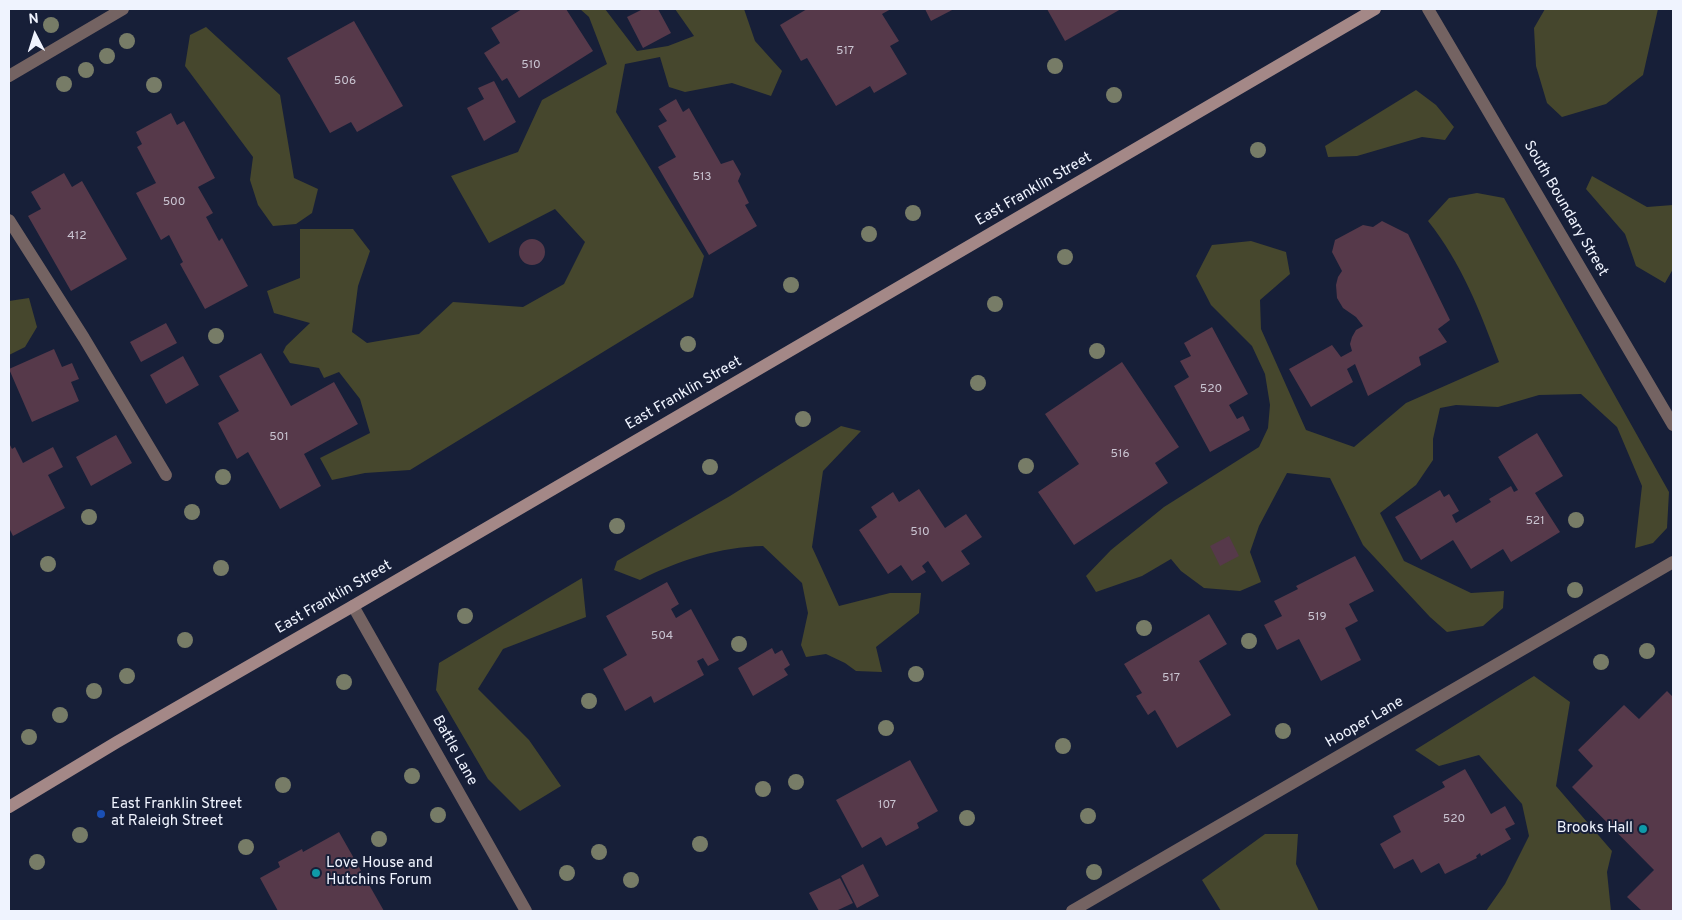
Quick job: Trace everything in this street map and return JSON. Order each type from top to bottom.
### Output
[{"type":"main road","name":"East Franklin Street","points":[[9,807],[1375,9]]},
{"type":"street","points":[[9,76],[123,9]]},
{"type":"street","name":"South Boundary Street","points":[[1428,9],[1673,425]]},
{"type":"street","points":[[9,220],[84,338],[166,475]]},
{"type":"street","name":"Hooper Lane","points":[[1072,911],[1673,562]]},
{"type":"street","name":"Battle Lane","points":[[353,606],[526,911]]},
{"type":"green space","points":[[580,9],[605,9],[637,51],[668,46],[694,36],[675,9],[744,9],[755,41],[782,71],[771,96],[732,83],[685,92],[669,87],[660,57],[625,64],[616,112],[704,256],[693,297],[410,470],[365,473],[332,480],[320,458],[370,433],[360,399],[339,372],[324,378],[319,368],[290,363],[283,352],[286,346],[310,323],[274,313],[267,291],[300,278],[300,229],[353,229],[370,251],[358,286],[352,332],[367,343],[419,334],[453,302],[523,307],[564,284],[585,242],[555,209],[489,243],[451,176],[518,152],[542,100],[607,64],[589,17]]},
{"type":"green space","points":[[1545,9],[1658,9],[1643,75],[1606,104],[1562,117],[1547,103],[1536,66],[1534,28]]},
{"type":"green space","points":[[206,27],[280,95],[294,178],[318,189],[312,213],[296,224],[273,226],[258,205],[250,180],[253,157],[185,66],[190,35]]},
{"type":"green space","points":[[1416,90],[1436,105],[1454,127],[1445,140],[1422,137],[1357,156],[1328,157],[1325,146]]},
{"type":"green space","points":[[1592,176],[1647,207],[1673,205],[1673,269],[1665,283],[1636,266],[1625,234],[1586,189]]},
{"type":"green space","points":[[1477,193],[1504,198],[1669,492],[1667,528],[1653,543],[1635,548],[1642,486],[1617,427],[1581,394],[1539,395],[1498,407],[1456,405],[1440,408],[1433,439],[1433,460],[1416,485],[1380,513],[1404,561],[1471,593],[1504,591],[1503,608],[1483,626],[1447,632],[1430,617],[1363,545],[1330,478],[1287,473],[1259,526],[1250,552],[1261,582],[1240,591],[1204,588],[1181,571],[1171,559],[1142,576],[1096,592],[1086,576],[1111,550],[1164,507],[1259,447],[1268,428],[1270,405],[1265,374],[1252,346],[1211,305],[1196,276],[1212,245],[1251,241],[1286,252],[1290,274],[1260,300],[1261,329],[1306,430],[1354,447],[1406,403],[1499,362],[1469,288],[1451,254],[1428,221],[1449,198]]},
{"type":"green space","points":[[29,298],[37,327],[25,347],[9,355],[9,301]]},
{"type":"green space","points":[[841,426],[861,431],[823,471],[812,547],[839,606],[890,593],[921,593],[919,613],[876,647],[882,672],[856,671],[845,663],[826,654],[806,657],[801,645],[808,613],[802,583],[763,546],[731,549],[700,556],[670,566],[640,580],[614,570],[617,561],[730,496]]},
{"type":"green space","points":[[582,578],[586,617],[503,649],[478,689],[529,740],[561,786],[520,811],[488,779],[436,690],[439,663]]},
{"type":"green space","points":[[1534,676],[1570,702],[1556,786],[1612,851],[1607,872],[1611,911],[1486,911],[1505,884],[1529,836],[1522,804],[1479,755],[1439,766],[1415,750]]},
{"type":"green space","points":[[1265,834],[1298,834],[1296,864],[1319,911],[1221,911],[1202,880]]},
{"type":"building","points":[[522,9],[566,9],[593,51],[519,98],[507,78],[502,81],[484,53],[500,43],[491,28]]},
{"type":"building","points":[[643,9],[658,9],[671,33],[643,48],[627,17]]},
{"type":"building","points":[[807,9],[891,9],[882,14],[899,41],[890,46],[907,74],[874,93],[870,86],[836,106],[807,58],[801,61],[780,25]]},
{"type":"building","points":[[925,9],[954,9],[931,21]]},
{"type":"building","points":[[1047,9],[1121,9],[1065,41]]},
{"type":"building","points":[[354,21],[403,106],[357,132],[351,122],[330,133],[287,58]]},
{"type":"building","points":[[494,81],[516,122],[484,141],[467,108],[484,99],[478,88]]},
{"type":"building","points":[[676,99],[683,112],[689,108],[721,164],[733,160],[741,174],[738,181],[749,203],[745,205],[757,226],[709,255],[658,167],[676,157],[658,126],[667,121],[659,109]]},
{"type":"building","points":[[171,113],[177,125],[184,121],[215,178],[198,187],[213,213],[206,217],[219,241],[222,238],[248,286],[205,309],[180,264],[183,262],[169,235],[161,240],[136,193],[156,183],[137,147],[142,144],[136,132]]},
{"type":"building","points":[[64,173],[72,187],[82,181],[127,259],[71,291],[28,216],[41,209],[31,192]]},
{"type":"building","points":[[1382,221],[1408,234],[1450,320],[1438,329],[1447,342],[1419,357],[1421,365],[1368,396],[1355,364],[1347,369],[1353,382],[1311,407],[1289,369],[1332,345],[1341,357],[1352,351],[1350,344],[1352,337],[1356,330],[1363,326],[1356,317],[1343,308],[1337,298],[1336,285],[1342,271],[1332,252],[1335,240],[1363,225],[1373,227]]},
{"type":"building","points":[[532,239],[541,243],[545,252],[541,261],[532,265],[523,261],[519,252],[523,243]]},
{"type":"building","points":[[166,323],[177,343],[141,362],[130,342]]},
{"type":"building","points":[[1212,327],[1248,394],[1229,405],[1237,419],[1243,416],[1250,430],[1210,452],[1174,386],[1189,377],[1180,361],[1191,356],[1184,343]]},
{"type":"building","points":[[54,349],[62,367],[72,363],[79,379],[71,382],[79,401],[32,422],[9,369]]},
{"type":"building","points":[[261,353],[291,406],[334,382],[358,424],[304,454],[321,486],[280,509],[248,452],[237,459],[218,423],[239,411],[219,376]]},
{"type":"building","points":[[183,356],[199,385],[166,404],[150,375]]},
{"type":"building","points":[[1122,362],[1179,447],[1155,463],[1168,483],[1074,545],[1038,492],[1079,464],[1045,414]]},
{"type":"building","points":[[1537,433],[1563,476],[1535,493],[1560,532],[1511,562],[1503,549],[1471,569],[1453,540],[1421,560],[1395,517],[1440,490],[1444,497],[1449,494],[1459,511],[1452,515],[1456,523],[1491,502],[1489,499],[1511,486],[1514,492],[1518,490],[1498,457]]},
{"type":"building","points":[[116,435],[132,463],[91,486],[76,457]]},
{"type":"building","points":[[9,443],[12,449],[15,447],[23,463],[53,447],[63,467],[48,475],[65,508],[13,536],[9,528]]},
{"type":"building","points":[[919,489],[945,528],[966,514],[982,537],[961,551],[970,564],[942,582],[928,561],[922,566],[926,572],[912,581],[901,565],[888,574],[859,530],[877,517],[871,507],[893,492],[899,502]]},
{"type":"building","points":[[1229,536],[1239,556],[1220,566],[1210,546]]},
{"type":"building","points":[[1355,556],[1374,591],[1349,604],[1358,621],[1345,628],[1361,660],[1321,681],[1299,639],[1277,650],[1264,625],[1282,616],[1274,601],[1298,589],[1296,586]]},
{"type":"building","points":[[667,582],[679,604],[671,609],[676,618],[691,609],[719,660],[708,666],[703,658],[697,661],[704,675],[654,703],[651,696],[625,711],[603,669],[627,655],[606,616]]},
{"type":"building","points":[[1209,614],[1227,644],[1199,661],[1231,715],[1177,748],[1155,710],[1148,715],[1136,696],[1142,693],[1124,664]]},
{"type":"building","points":[[772,648],[775,654],[782,650],[790,665],[784,669],[788,675],[753,696],[738,668]]},
{"type":"building","name":"Brooks Hall","points":[[1667,691],[1673,697],[1673,911],[1642,911],[1627,897],[1654,870],[1572,787],[1593,766],[1578,750],[1624,705],[1639,719]]},
{"type":"building","points":[[910,760],[938,811],[917,823],[919,828],[886,846],[881,837],[862,848],[836,800]]},
{"type":"building","points":[[1465,769],[1491,814],[1505,806],[1515,824],[1505,829],[1511,839],[1481,856],[1480,853],[1476,856],[1477,858],[1445,874],[1439,863],[1421,873],[1413,859],[1394,869],[1380,844],[1401,832],[1393,816],[1445,787],[1442,782]]},
{"type":"building","name":"Love House and Hutchins Forum","points":[[339,832],[384,911],[278,911],[260,878],[280,867],[278,862],[302,849],[303,852]]},
{"type":"building","points":[[863,864],[879,896],[857,908],[841,876]]},
{"type":"building","points":[[840,878],[853,903],[836,911],[819,911],[809,893]]},
{"type":"place","name":"East Franklin Street at Raleigh Street","points":[[101,814]]},
{"type":"place","name":"Brooks Hall","points":[[1643,829]]},
{"type":"place","name":"Love House and Hutchins Forum","points":[[316,873]]}]
